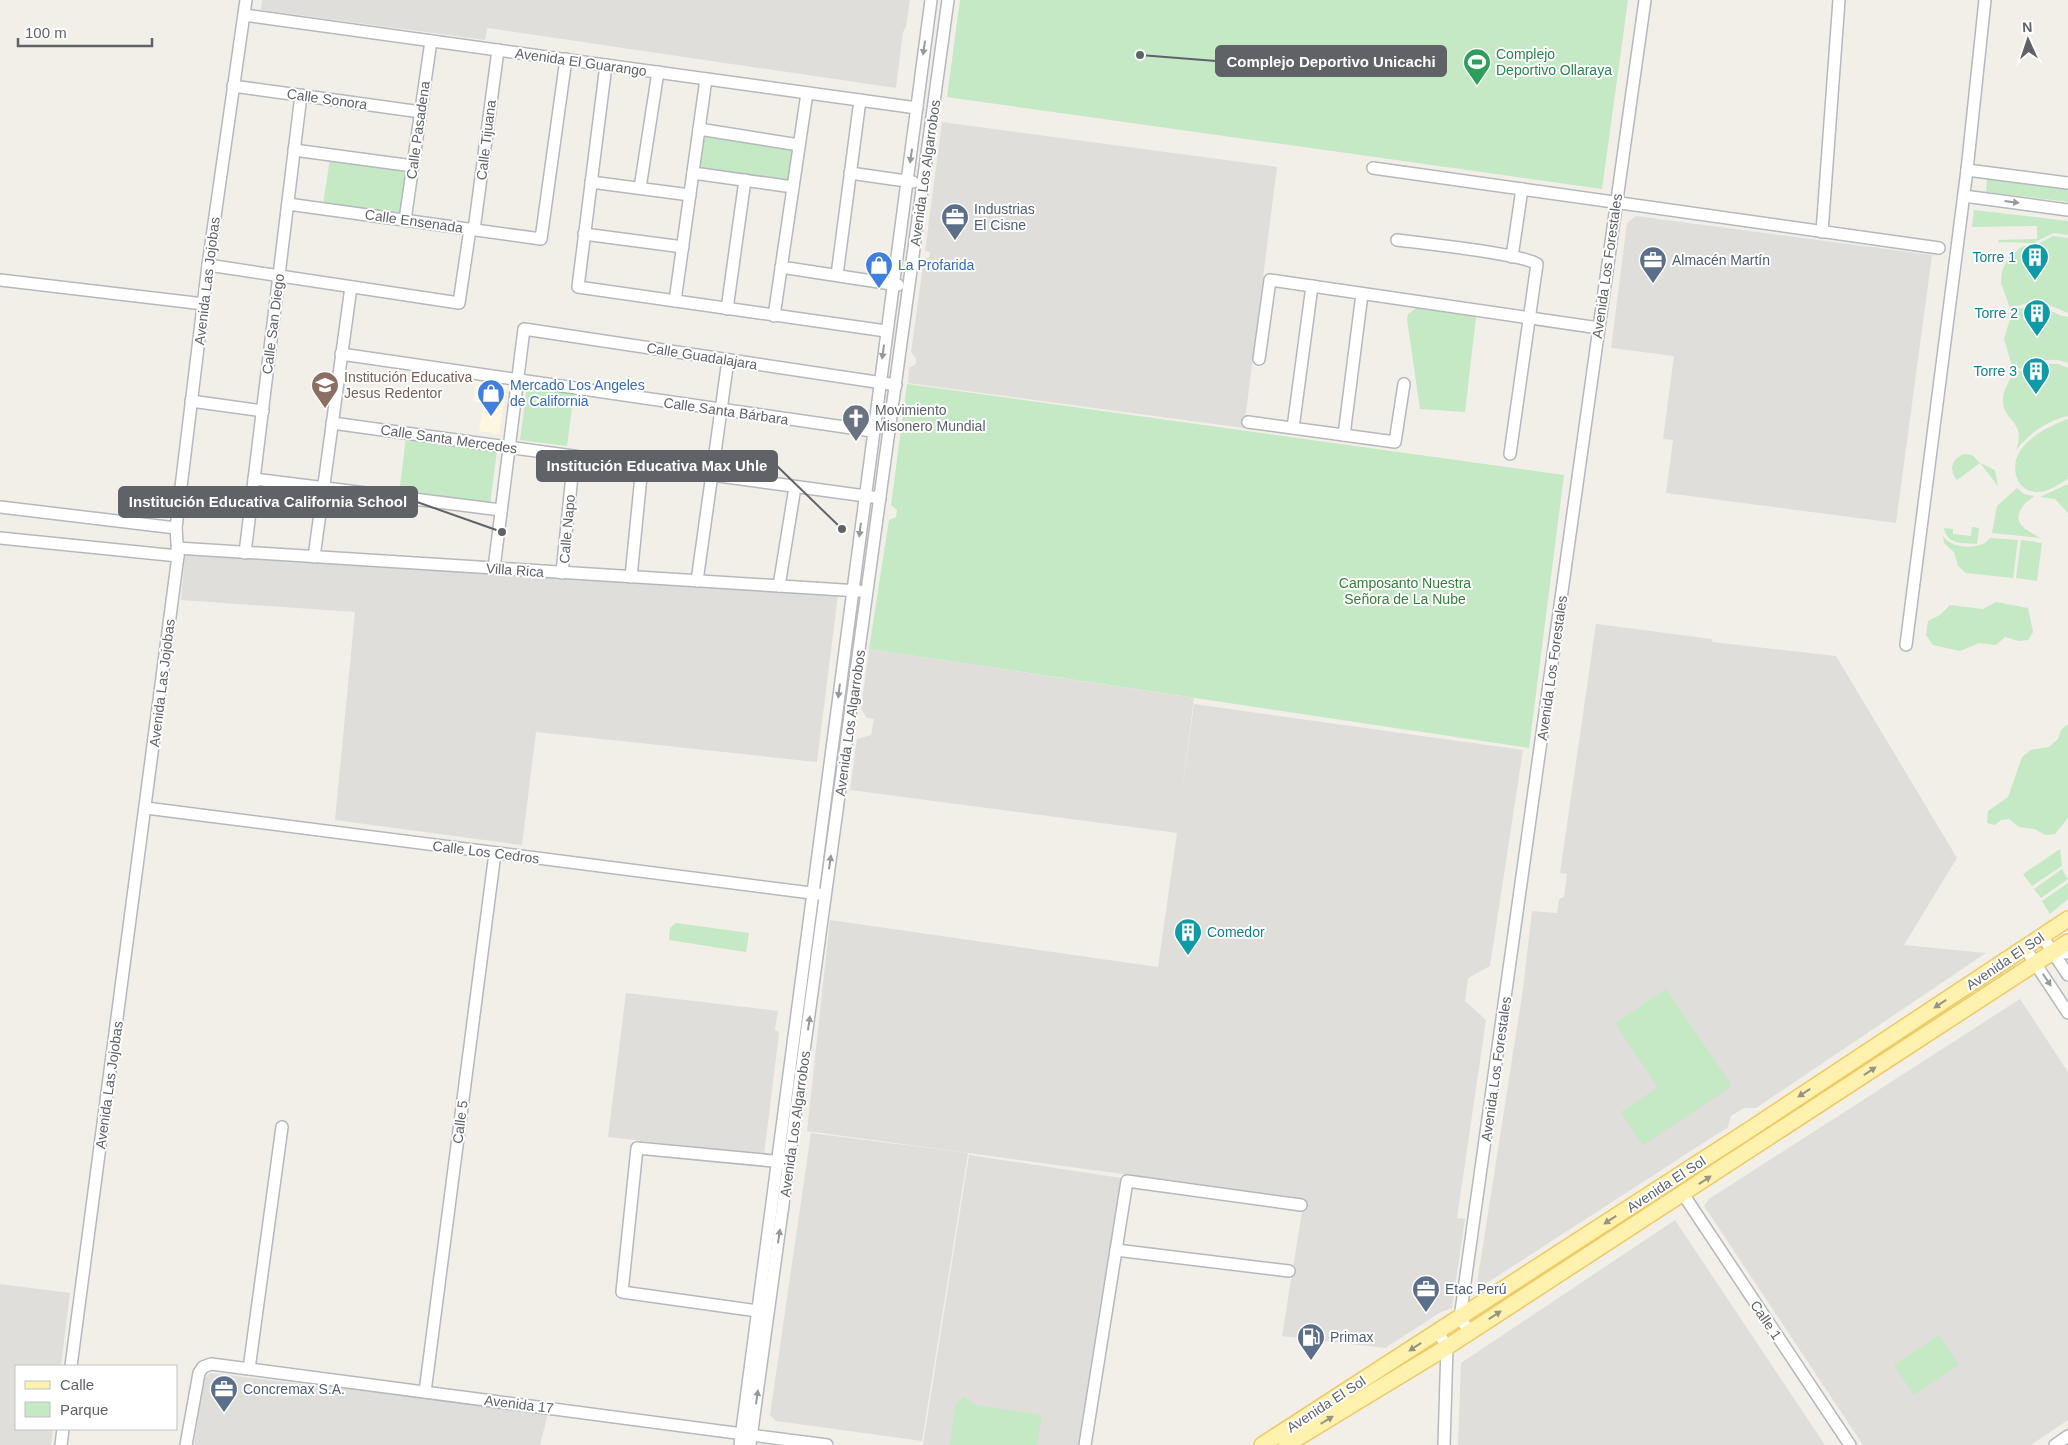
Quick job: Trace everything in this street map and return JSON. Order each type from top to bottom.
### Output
[{"type":"main road","name":"Avenida El Sol","points":[[1262,1445],[1460,1318],[2068,919]]},
{"type":"main road","name":"Avenida El Sol","points":[[1286,1445],[1447,1347],[2036,964],[2060,953],[2068,942]]},
{"type":"street","name":"Avenida Las Jojobas","points":[[71,1365],[146,808],[178,552],[176,528],[208,264],[246,0]]},
{"type":"street","name":"Avenida Los Algarrobos","points":[[784,1162],[812,894],[872,431],[918,108],[931,0]]},
{"type":"street","name":"Avenida Los Algarrobos","points":[[740,1445],[748,1437],[784,1162],[826,895],[948,0]]},
{"type":"street","name":"Avenida Los Forestales","points":[[1447,1347],[1460,1318],[1645,0]]},
{"type":"street","points":[[1822,232],[1839,0]]},
{"type":"street","points":[[1906,645],[1964,196],[1985,0]]},
{"type":"street","name":"Avenida El Guarango","points":[[244,15],[933,110]]},
{"type":"street","name":"Calle Pasadena","points":[[405,220],[431,41]]},
{"type":"street","name":"Calle Tijuana","points":[[350,287],[459,303],[472,229],[498,50]]},
{"type":"street","name":"Calle Ensenada","points":[[288,204],[541,239],[566,59]]},
{"type":"street","points":[[606,65],[578,286],[886,331]]},
{"type":"street","points":[[640,188],[658,72]]},
{"type":"street","points":[[675,301],[706,79]]},
{"type":"street","name":"Calle Sonora","points":[[233,86],[421,112]]},
{"type":"street","points":[[774,316],[807,93]]},
{"type":"street","name":"Calle San Diego","points":[[246,552],[301,95]]},
{"type":"street","points":[[836,275],[860,100]]},
{"type":"street","points":[[699,129],[799,145]]},
{"type":"street","points":[[294,150],[413,166]]},
{"type":"street","points":[[1373,168],[1939,248]]},
{"type":"street","points":[[1967,170],[2068,183]]},
{"type":"street","points":[[693,173],[793,187]]},
{"type":"street","points":[[850,173],[923,183]]},
{"type":"street","points":[[727,309],[745,180]]},
{"type":"street","points":[[591,182],[690,195]]},
{"type":"street","points":[[1512,257],[1522,189]]},
{"type":"street","points":[[1964,196],[2068,210]]},
{"type":"street","points":[[584,234],[683,247]]},
{"type":"street","points":[[1397,240],[1512,257],[1532,261],[1537,264],[1510,454]]},
{"type":"street","points":[[208,264],[350,287],[314,557]]},
{"type":"street","points":[[781,267],[909,286]]},
{"type":"street","points":[[0,280],[204,304]]},
{"type":"street","points":[[1259,359],[1270,280],[1599,328]]},
{"type":"street","points":[[1293,428],[1312,286]]},
{"type":"street","points":[[1344,435],[1362,294]]},
{"type":"street","name":"Calle Guadalajara","points":[[518,380],[524,330],[896,385]]},
{"type":"street","name":"Calle Santa Bárbara","points":[[341,354],[872,431]]},
{"type":"street","points":[[697,581],[728,360]]},
{"type":"street","points":[[494,568],[518,380]]},
{"type":"street","points":[[1248,422],[1395,442],[1404,384]]},
{"type":"street","points":[[191,401],[263,411]]},
{"type":"street","name":"Calle Santa Mercedes","points":[[332,423],[880,498]]},
{"type":"street","name":"Calle Napo","points":[[562,572],[574,456]]},
{"type":"street","points":[[631,577],[642,466]]},
{"type":"street","points":[[254,479],[501,510]]},
{"type":"street","points":[[779,586],[795,487]]},
{"type":"street","points":[[0,507],[176,528]]},
{"type":"street","name":"Villa Rica","points":[[0,538],[178,552],[246,552],[868,591]]},
{"type":"street","name":"Calle Los Cedros","points":[[146,808],[826,895]]},
{"type":"street","name":"Calle 5","points":[[424,1392],[494,853]]},
{"type":"street","points":[[2042,936],[2060,953],[2068,975]]},
{"type":"street","points":[[2025,948],[2068,1012]]},
{"type":"street","points":[[249,1369],[282,1127]]},
{"type":"street","points":[[764,1311],[622,1292],[637,1148],[784,1162]]},
{"type":"street","points":[[1085,1445],[1127,1181],[1301,1205]]},
{"type":"street","name":"Calle 1","points":[[1683,1194],[1850,1445]]},
{"type":"street","points":[[1116,1250],[1289,1271]]},
{"type":"street","points":[[1460,1318],[1470,1332]]},
{"type":"street","points":[[1438,1332],[1447,1347],[1444,1445]]},
{"type":"street","name":"Avenida 17","points":[[186,1445],[199,1373],[203,1367],[211,1364],[748,1437],[828,1445]]},
{"type":"street","points":[[60,1445],[63,1430]]},
{"type":"street","points":[[2055,1445],[2068,1436]]},
{"type":"shaded area","points":[[262,0],[910,0],[906,27],[903,32],[896,88],[487,28],[485,40],[261,10]]},
{"type":"shaded area","name":"Industrias El Cisne","points":[[942,122],[1277,167],[1244,428],[908,383],[909,368],[916,364],[916,358],[911,352],[924,258],[929,258],[930,252],[925,251]]},
{"type":"shaded area","name":"Almacén Martín","points":[[1636,216],[1932,255],[1896,523],[1666,493],[1673,440],[1663,439],[1674,356],[1611,348],[1627,223]]},
{"type":"shaded area","name":"Mercado Los Angeles de California","points":[[476,378],[507,383],[499,434],[479,431],[484,403],[473,401]]},
{"type":"shaded area","points":[[185,555],[838,595],[817,762],[536,732],[522,845],[335,820],[355,612],[181,600]]},
{"type":"shaded area","points":[[1596,624],[1712,639],[1712,642],[1836,656],[1957,858],[1904,945],[1986,953],[1756,1108],[1744,1108],[1731,1116],[1728,1127],[1476,1290],[1523,989],[1532,911],[1557,913],[1559,899],[1564,897],[1567,874],[1560,873]]},
{"type":"shaded area","points":[[869,649],[1194,698],[1181,799],[1194,704],[1523,750],[1490,966],[1468,978],[1465,1001],[1486,1020],[1457,1218],[1465,1219],[1452,1308],[1441,1312],[1385,1348],[1282,1336],[1304,1199],[807,1131],[830,920],[1158,967],[1177,833],[850,790],[857,739],[871,735],[874,719],[867,718],[861,709]]},
{"type":"shaded area","points":[[626,993],[778,1011],[775,1029],[779,1033],[764,1155],[608,1137]]},
{"type":"shaded area","points":[[2020,999],[2068,1072],[2068,1420],[2031,1445],[1863,1445],[1704,1206],[1709,1199]]},
{"type":"shaded area","points":[[811,1133],[968,1153],[922,1441],[776,1421],[770,1415]]},
{"type":"shaded area","points":[[969,1155],[1121,1178],[1078,1445],[923,1445]]},
{"type":"shaded area","points":[[1675,1220],[1825,1445],[1458,1445],[1461,1363]]},
{"type":"shaded area","points":[[0,1284],[70,1293],[61,1365],[15,1365],[15,1430],[53,1430],[51,1445],[0,1445]]},
{"type":"shaded area","points":[[210,1373],[548,1413],[540,1445],[194,1445],[204,1379]]},
{"type":"green space","points":[[960,0],[1628,0],[1602,189],[947,97]]},
{"type":"green space","points":[[703,133],[794,148],[789,183],[697,169]]},
{"type":"green space","points":[[330,159],[407,171],[400,216],[323,204]]},
{"type":"green space","points":[[1987,179],[2068,188],[2068,202],[1986,192]]},
{"type":"green space","points":[[1974,210],[2068,221],[2068,235],[2054,233],[2033,243],[1998,242],[1999,240],[2037,239],[2037,226],[1972,227]]},
{"type":"green space","points":[[2053,236],[2068,238],[2068,313],[2038,300],[2010,308],[2001,283],[2002,271],[2007,260],[2021,247],[2038,244]]},
{"type":"green space","points":[[2038,304],[2059,315],[2068,317],[2068,363],[2052,360],[2013,369],[2004,339],[2010,319],[2010,311]]},
{"type":"green space","points":[[1417,308],[1476,317],[1465,412],[1420,409],[1407,319],[1408,314]]},
{"type":"green space","points":[[2045,364],[2058,364],[2068,368],[2068,416],[2039,428],[2016,450],[2019,433],[2004,408],[2004,393],[2012,371],[2025,371]]},
{"type":"green space","name":"Camposanto Nuestra Señora de La Nube","points":[[907,384],[1564,475],[1529,748],[869,649],[889,520],[896,517],[897,510],[891,505]]},
{"type":"green space","points":[[527,387],[574,393],[567,446],[520,440]]},
{"type":"green space","points":[[2068,419],[2068,479],[2040,492],[2032,492],[2026,489],[2017,479],[2015,472],[2015,465],[2020,451],[2036,435]]},
{"type":"green space","points":[[406,438],[497,450],[490,505],[399,494]]},
{"type":"green space","points":[[1964,454],[1972,455],[1980,463],[1957,480],[1952,469],[1953,465],[1956,459]]},
{"type":"green space","points":[[1980,463],[1995,470],[1998,486]]},
{"type":"green space","points":[[2068,484],[2068,513],[2055,499],[2040,497]]},
{"type":"green space","points":[[2017,488],[2024,494],[2034,496],[2024,504],[2019,513],[2020,523],[2027,530],[2041,538],[1992,533],[1997,506]]},
{"type":"green space","points":[[1972,527],[1979,528],[1977,544],[1956,542],[1948,538],[1944,528],[1953,529],[1953,534],[1971,536]]},
{"type":"green space","points":[[1943,536],[1952,544],[1966,547],[1980,545],[1990,538],[2018,540],[2013,578],[1966,573],[1958,566],[1954,552],[1944,543]]},
{"type":"green space","points":[[2021,540],[2042,543],[2037,581],[2016,578]]},
{"type":"green space","points":[[1996,602],[2028,608],[2033,632],[2028,640],[2019,641],[2005,637],[1996,645],[1979,643],[1960,651],[1933,645],[1926,635],[1928,621],[1940,615],[1950,605],[1983,609]]},
{"type":"green space","points":[[2068,724],[2068,818],[2055,834],[2045,835],[2035,829],[2019,827],[2009,819],[2001,820],[1995,825],[1987,823],[1988,811],[2008,797],[2022,757],[2031,750],[2049,747],[2058,739],[2061,730]]},
{"type":"green space","points":[[2060,849],[2062,866],[2032,886],[2023,874]]},
{"type":"green space","points":[[2062,869],[2068,879],[2041,898],[2034,889]]},
{"type":"green space","points":[[2068,883],[2068,899],[2050,914],[2042,901]]},
{"type":"green space","points":[[676,923],[749,933],[746,952],[669,940],[670,928]]},
{"type":"green space","points":[[2013,959],[2016,965],[1476,1322],[1472,1321],[1474,1317]]},
{"type":"green space","points":[[1666,989],[1732,1086],[1643,1145],[1621,1112],[1658,1087],[1615,1023]]},
{"type":"green space","points":[[1939,1335],[1959,1365],[1914,1395],[1894,1365]]},
{"type":"green space","points":[[965,1396],[972,1404],[1042,1415],[1037,1445],[950,1445],[955,1405]]},
{"type":"place","name":"Complejo Deportivo Unicachi","points":[[1140,55]]},
{"type":"place","name":"Complejo Deportivo Ollaraya","points":[[1477,86]]},
{"type":"place","name":"Industrias El Cisne","points":[[955,241]]},
{"type":"place","name":"Torre 1","points":[[2035,281]]},
{"type":"place","name":"Almacén Martín","points":[[1653,284]]},
{"type":"place","name":"La Profarida","points":[[879,289]]},
{"type":"place","name":"Torre 2","points":[[2037,337]]},
{"type":"place","name":"Torre 3","points":[[2036,395]]},
{"type":"place","name":"Institución Educativa Jesus Redentor","points":[[325,409]]},
{"type":"place","name":"Mercado Los Angeles de California","points":[[491,417]]},
{"type":"place","name":"Movimiento Misonero Mundial","points":[[856,442]]},
{"type":"place","name":"Institución Educativa Max Uhle","points":[[842,529]]},
{"type":"place","name":"Institución Educativa California School","points":[[502,532]]},
{"type":"place","name":"Comedor","points":[[1188,956]]},
{"type":"place","name":"Etac Perú","points":[[1426,1313]]},
{"type":"place","name":"Primax","points":[[1311,1361]]},
{"type":"place","name":"Concremax S.A.","points":[[224,1413]]}]
